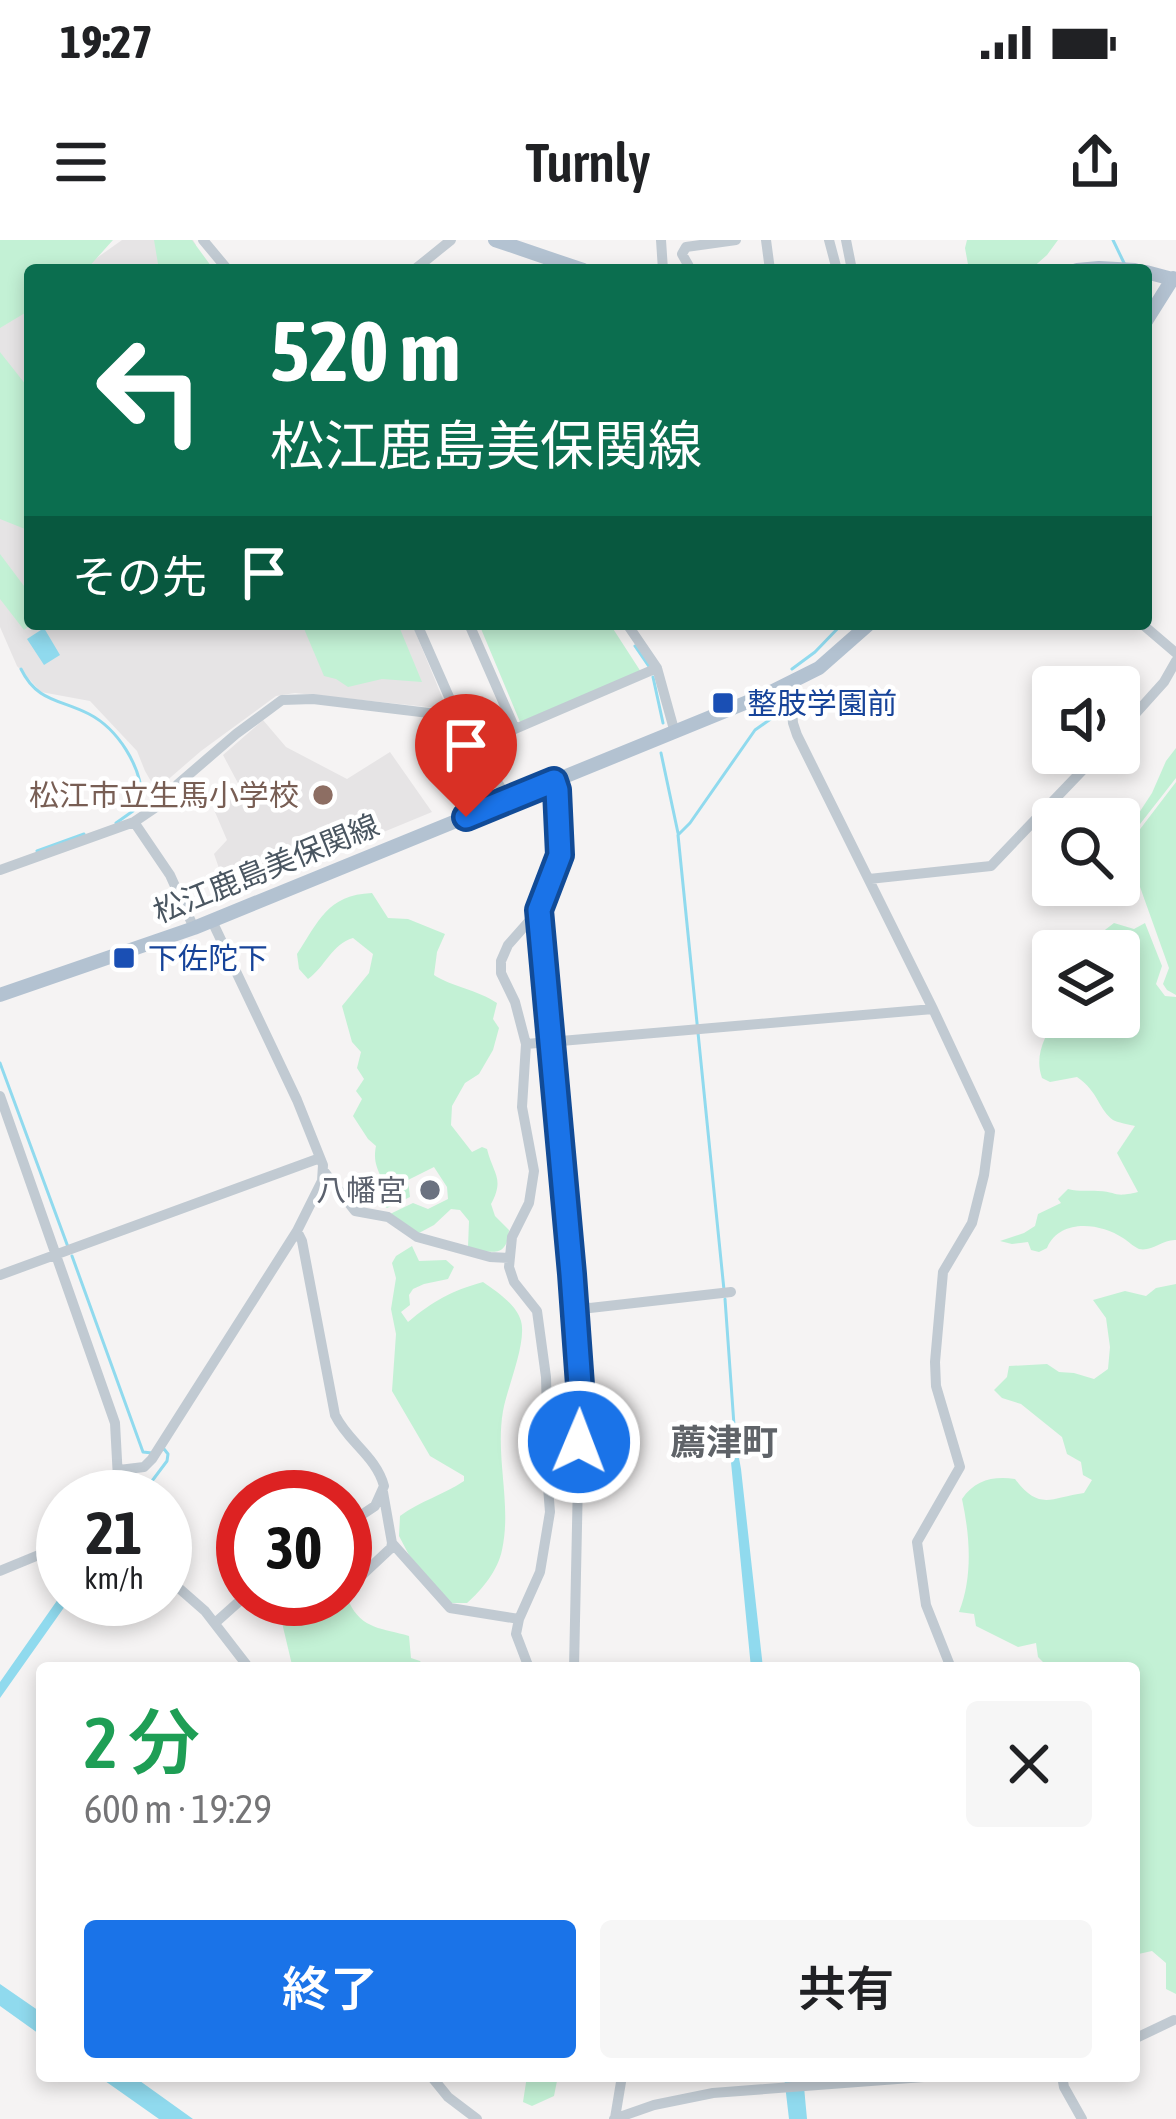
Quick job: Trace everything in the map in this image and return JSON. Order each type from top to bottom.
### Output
[{"type":"main road","points":[[495,240],[553,264]]},
{"type":"main road","points":[[1152,312],[1175,277]]},
{"type":"main road","name":"松江鹿島美保関線","points":[[0,995],[194,928],[790,685],[819,668],[861,630]]},
{"type":"street","points":[[203,240],[223,264]]},
{"type":"street","points":[[421,264],[451,240]]},
{"type":"street","points":[[688,264],[682,254],[686,247],[736,240]]},
{"type":"street","points":[[421,630],[454,716],[509,800]]},
{"type":"street","points":[[472,630],[515,729]]},
{"type":"street","points":[[630,630],[653,670],[675,733]]},
{"type":"street","points":[[1140,709],[1164,682],[1176,657],[1148,630]]},
{"type":"street","points":[[476,747],[653,670]]},
{"type":"street","points":[[790,685],[797,735],[933,1009],[990,1136],[972,1223],[943,1272],[934,1362],[936,1386],[960,1467],[917,1542],[926,1605],[949,1662]]},
{"type":"street","points":[[0,871],[134,823],[282,700],[313,699],[454,716]]},
{"type":"street","points":[[868,879],[991,866],[1080,774]]},
{"type":"street","points":[[527,1662],[516,1634],[540,1572],[550,1512],[544,1437],[547,1396],[537,1311],[514,1282],[509,1258],[512,1237],[529,1204],[534,1171],[522,1107],[526,1044],[501,961],[508,945],[539,910],[560,855],[554,781]]},
{"type":"street","points":[[134,823],[170,875],[194,928]]},
{"type":"street","points":[[539,910],[580,1385],[574,1662]]},
{"type":"street","points":[[212,920],[297,1100],[321,1164],[345,1202],[355,1211],[388,1217],[417,1237],[509,1258]]},
{"type":"street","points":[[526,1044],[933,1009]]},
{"type":"street","points":[[0,1096],[115,1423],[119,1470]]},
{"type":"street","points":[[125,1470],[144,1467],[152,1459],[297,1231],[322,1181],[321,1164]]},
{"type":"street","points":[[0,1275],[321,1164]]},
{"type":"street","points":[[297,1231],[335,1415],[382,1480],[392,1543],[372,1566]]},
{"type":"street","points":[[573,1305],[590,1308],[730,1292]]},
{"type":"street","points":[[372,1508],[383,1492]]},
{"type":"street","points":[[392,1543],[450,1608],[519,1619]]},
{"type":"street","points":[[0,1571],[36,1556]]},
{"type":"street","points":[[192,1598],[244,1662]]},
{"type":"street","points":[[1140,2036],[1174,2020]]},
{"type":"street","points":[[436,2082],[477,2119]]},
{"type":"street","points":[[621,2082],[615,2119],[685,2098],[859,2082]]},
{"type":"street","points":[[1063,2082],[1082,2119]]},
{"type":"shaded area","points":[[122,240],[193,240],[196,245],[179,264],[88,264]]},
{"type":"shaded area","points":[[24,310],[24,630],[414,630],[447,709],[295,693],[276,696],[156,790],[137,751],[90,701],[41,692],[17,666],[0,627],[0,327]]},
{"type":"shaded area","name":"松江市立生馬小学校","points":[[263,720],[286,747],[347,779],[390,752],[432,812],[248,888],[240,866],[220,871],[214,854],[227,840],[212,805],[239,785],[223,755]]},
{"type":"green space","points":[[0,240],[113,240],[91,264],[24,264],[24,314],[0,328]]},
{"type":"green space","points":[[154,240],[192,240],[210,264],[158,264]]},
{"type":"green space","points":[[967,240],[1058,240],[1037,264],[968,264]]},
{"type":"green space","points":[[0,352],[24,382],[24,529],[0,519]]},
{"type":"green space","points":[[0,554],[24,586],[24,630],[0,599]]},
{"type":"green space","points":[[305,630],[400,630],[422,682],[382,679],[348,687],[324,676]]},
{"type":"green space","points":[[482,630],[614,630],[641,672],[520,722]]},
{"type":"green space","points":[[1176,748],[1176,778],[1140,824],[1140,811]]},
{"type":"green space","points":[[1176,782],[1176,995],[1163,984],[1169,968],[1140,887],[1140,829]]},
{"type":"green space","points":[[372,893],[388,918],[408,919],[445,934],[434,975],[497,1003],[493,1019],[499,1028],[493,1050],[452,1106],[451,1125],[472,1152],[487,1149],[497,1182],[491,1204],[509,1230],[501,1250],[468,1247],[469,1221],[460,1210],[451,1209],[419,1233],[390,1214],[413,1203],[428,1209],[448,1199],[447,1187],[434,1167],[408,1180],[410,1197],[384,1206],[376,1146],[353,1116],[362,1099],[356,1091],[364,1079],[357,1068],[361,1052],[352,1042],[342,1006],[369,973],[373,954],[353,938],[308,979],[299,969],[297,954],[334,904]]},
{"type":"green space","points":[[1114,923],[1134,929],[1145,923],[1162,966],[1156,984],[1165,996],[1176,997],[1176,1240],[1139,1249],[1114,1233],[1081,1226],[1061,1232],[1039,1252],[1031,1250],[1028,1242],[1000,1241],[1035,1226],[1038,1214],[1061,1203],[1058,1199],[1068,1189],[1120,1195],[1138,1192],[1117,1153],[1135,1126],[1113,1120],[1077,1077],[1050,1082],[1040,1070],[1046,1038],[1140,1038],[1140,930],[1105,930]]},
{"type":"green space","points":[[412,1246],[419,1261],[446,1260],[454,1267],[448,1279],[413,1289],[410,1305],[401,1312],[408,1322],[443,1298],[483,1282],[510,1304],[521,1321],[521,1341],[501,1429],[502,1550],[489,1579],[467,1603],[450,1603],[399,1536],[400,1516],[464,1481],[464,1476],[430,1456],[392,1391],[396,1334],[391,1309],[396,1278],[392,1263]]},
{"type":"green space","points":[[1176,1284],[1176,1994],[1166,1989],[1166,1963],[1152,1951],[1140,1954],[1140,1662],[1043,1662],[1036,1643],[1018,1647],[976,1626],[974,1614],[959,1612],[968,1571],[962,1499],[973,1487],[992,1479],[1015,1479],[1038,1499],[1054,1499],[1084,1493],[1092,1480],[1083,1475],[1081,1462],[1067,1454],[1062,1437],[1021,1404],[994,1390],[1007,1377],[1009,1366],[1047,1364],[1059,1372],[1094,1379],[1108,1369],[1110,1347],[1106,1318],[1093,1300],[1125,1291],[1146,1296],[1156,1288]]},
{"type":"green space","points":[[372,1625],[409,1636],[411,1658],[421,1662],[291,1662],[283,1626]]},
{"type":"green space","points":[[526,2082],[557,2082],[554,2096],[532,2106],[523,2102]]},
{"type":"water","points":[[45,630],[60,655],[44,665],[27,639]]},
{"type":"water","points":[[736,1441],[741,1469],[762,1662],[750,1662],[731,1443]]},
{"type":"water","points":[[39,1626],[51,1626],[0,1698],[0,1682]]},
{"type":"water","points":[[0,1984],[36,2009],[36,2032],[0,2006]]},
{"type":"water","points":[[107,2082],[141,2082],[193,2119],[159,2119]]},
{"type":"water","points":[[785,2082],[804,2082],[807,2119],[789,2119]]},
{"type":"waterway","points":[[1113,240],[1125,264]]},
{"type":"waterway","points":[[792,669],[836,630]]},
{"type":"waterway","points":[[635,646],[650,668]]},
{"type":"waterway","points":[[21,669],[34,688],[100,721],[126,750],[142,798],[116,823]]},
{"type":"waterway","points":[[653,677],[663,723]]},
{"type":"waterway","points":[[724,1290],[678,835],[781,702]]},
{"type":"waterway","points":[[661,753],[678,833]]},
{"type":"waterway","points":[[37,851],[84,834]]},
{"type":"waterway","points":[[0,1063],[68,1247]]},
{"type":"waterway","points":[[72,1256],[143,1452],[152,1453]]},
{"type":"waterway","points":[[725,1299],[735,1439]]},
{"type":"waterway","points":[[160,1470],[168,1454],[161,1450]]},
{"type":"place","name":"整肢学園前","points":[[723,703]]},
{"type":"place","name":"松江市立生馬小学校","points":[[323,795]]},
{"type":"place","name":"下佐陀下","points":[[124,958]]},
{"type":"place","name":"八幡宮","points":[[430,1190]]},
{"type":"district","name":"薦津町","points":[[724,1442]]},
{"type":"route","points":[[466,817],[554,781],[560,855],[539,910],[578,1348],[579,1442]]}]
